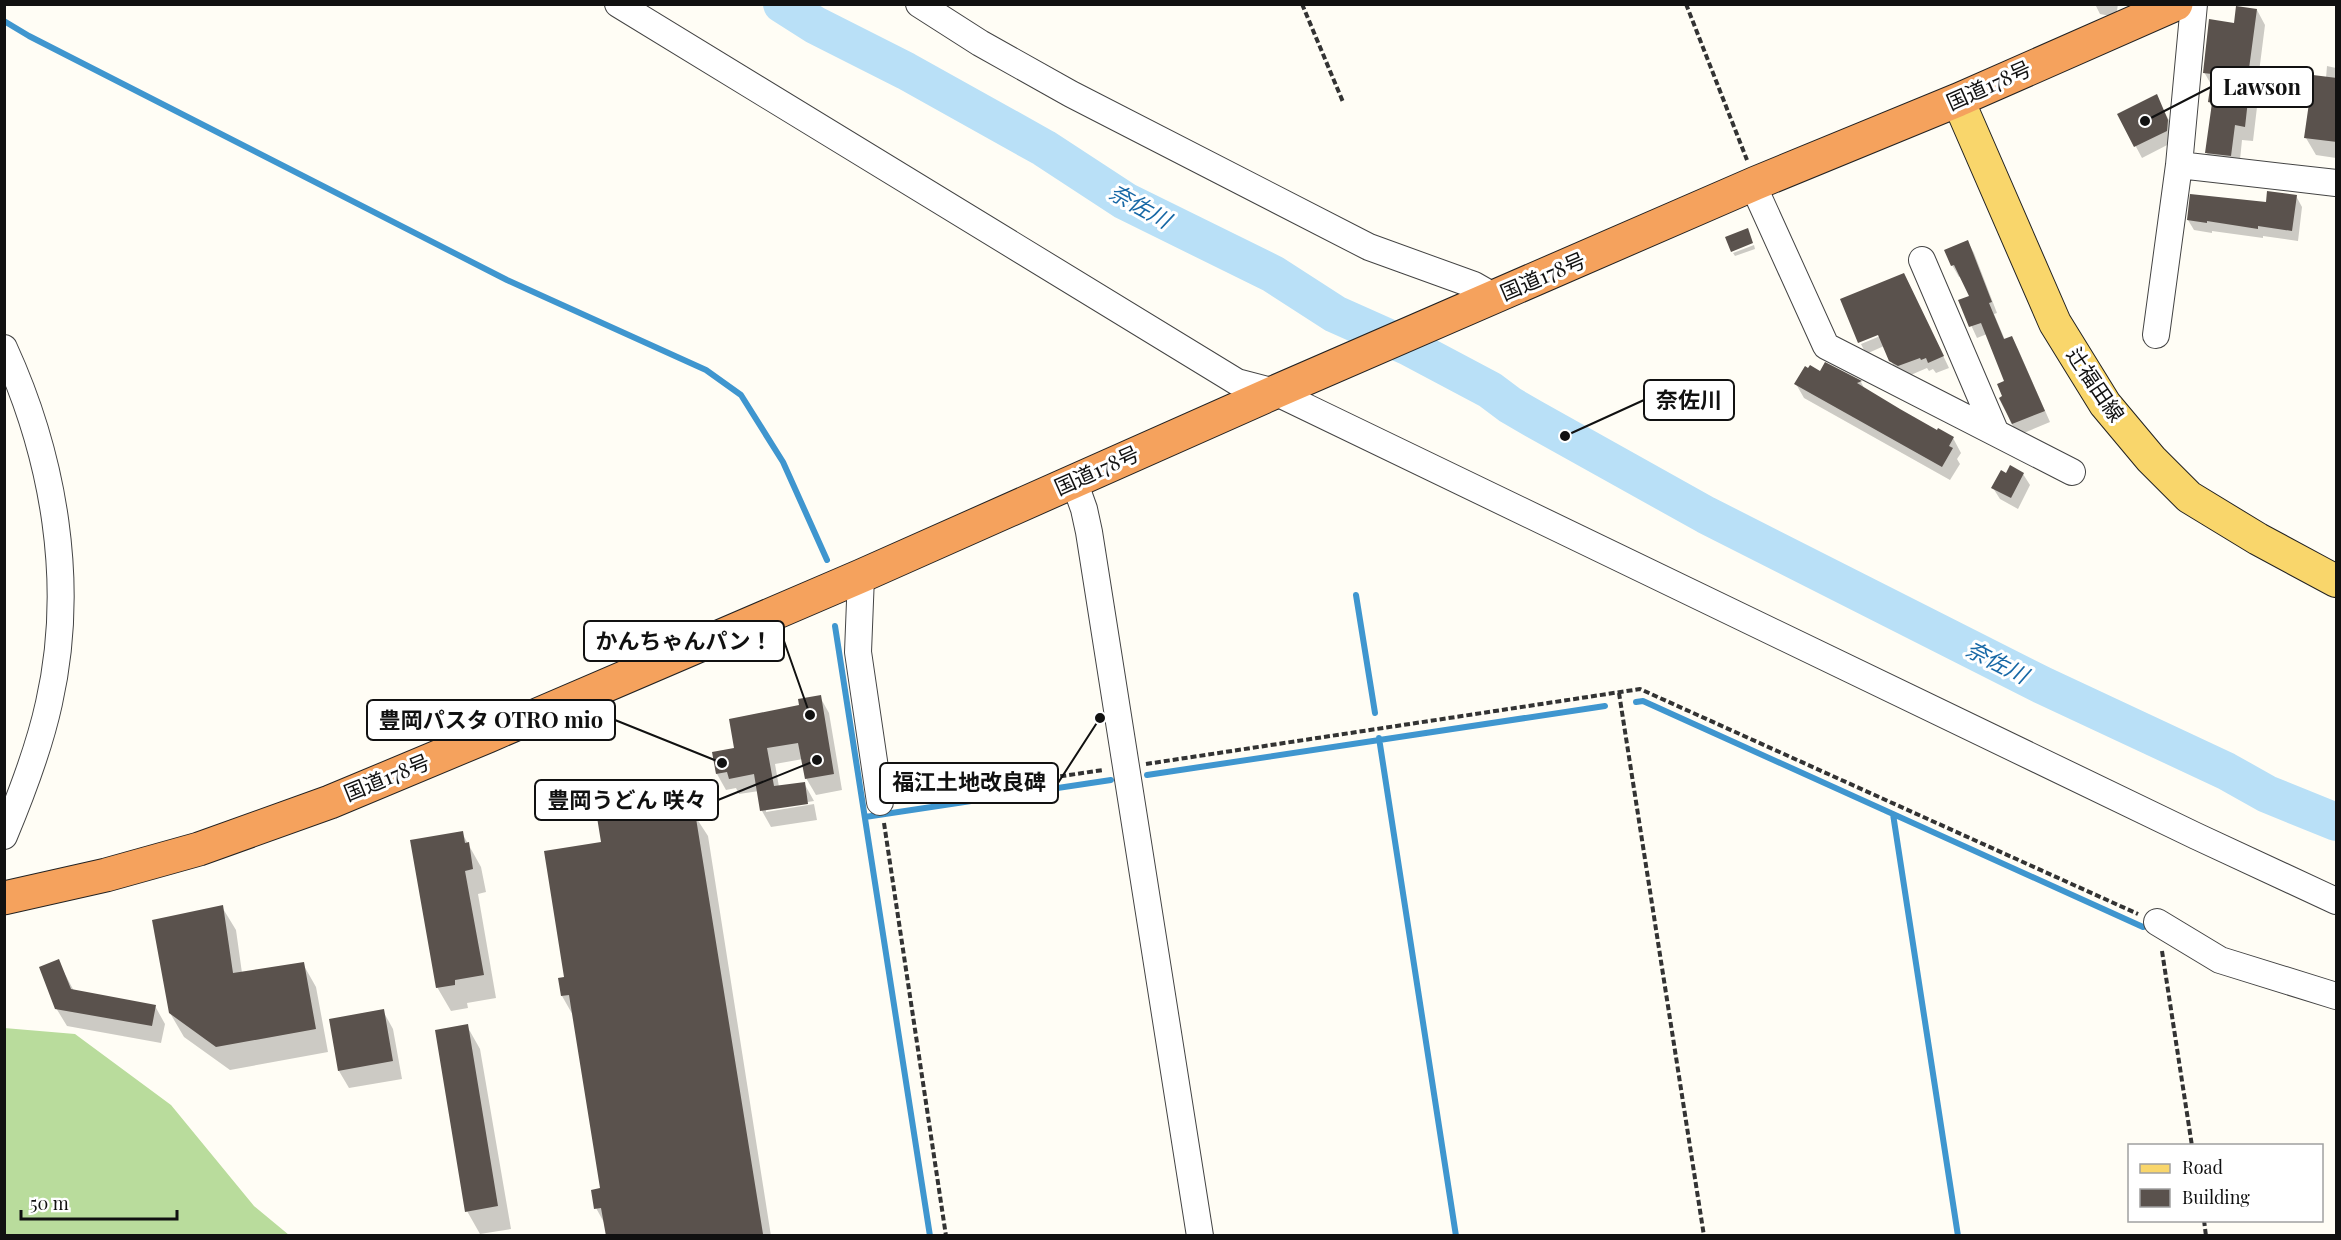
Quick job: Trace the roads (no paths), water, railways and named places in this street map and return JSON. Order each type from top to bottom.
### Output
[{"type":"highway","name":"国道178号","points":[[4,898],[153,863],[288,819],[861,576],[1284,388],[1754,184],[1958,100],[2175,4]]},
{"type":"main road","name":"辻福田線","points":[[1958,100],[2055,323],[2105,404],[2151,459],[2189,497],[2258,539],[2337,581]]},
{"type":"street","points":[[618,4],[1237,382],[1284,388],[2196,836],[2337,901]]},
{"type":"street","points":[[919,4],[980,43],[1071,94],[1369,248],[1474,285],[1486,301]]},
{"type":"street","points":[[2156,335],[2179,165],[2194,4]]},
{"type":"street","points":[[2179,165],[2337,183]]},
{"type":"street","points":[[1754,184],[1826,346],[2072,472]]},
{"type":"street","points":[[1922,260],[1996,433]]},
{"type":"street","points":[[4,348],[34,422],[46,463],[54,511],[60,610],[57,655],[49,701],[23,791],[4,836]]},
{"type":"street","points":[[1074,481],[1087,519],[1200,1236]]},
{"type":"street","points":[[861,576],[858,651],[880,802]]},
{"type":"street","points":[[2157,922],[2220,960],[2337,996]]},
{"type":"waterway","name":"奈佐川","points":[[782,4],[815,25],[906,71],[1044,148],[1125,201],[1273,274],[1335,314],[1409,347],[1490,390],[1534,419],[1706,515],[2042,685],[2226,771],[2267,794],[2336,822]]},
{"type":"waterway","points":[[4,21],[29,36],[507,280],[706,370],[741,395],[783,462],[827,560]]},
{"type":"waterway","points":[[1356,595],[1375,713]]},
{"type":"waterway","points":[[835,626],[930,1236]]},
{"type":"waterway","points":[[1636,702],[1643,701],[2143,927]]},
{"type":"waterway","points":[[1147,775],[1605,706]]},
{"type":"waterway","points":[[1379,738],[1456,1236]]},
{"type":"waterway","points":[[865,817],[1111,780]]},
{"type":"waterway","points":[[1893,814],[1958,1236]]},
{"type":"place","name":"Lawson","points":[[2145,121]]},
{"type":"place","name":"奈佐川","points":[[1565,436]]},
{"type":"place","name":"かんちゃんパン！","points":[[810,715]]},
{"type":"place","name":"福江土地改良碑","points":[[1100,718]]},
{"type":"place","name":"豊岡うどん 咲々","points":[[817,760]]},
{"type":"place","name":"豊岡パスタ OTRO mio","points":[[722,763]]}]
